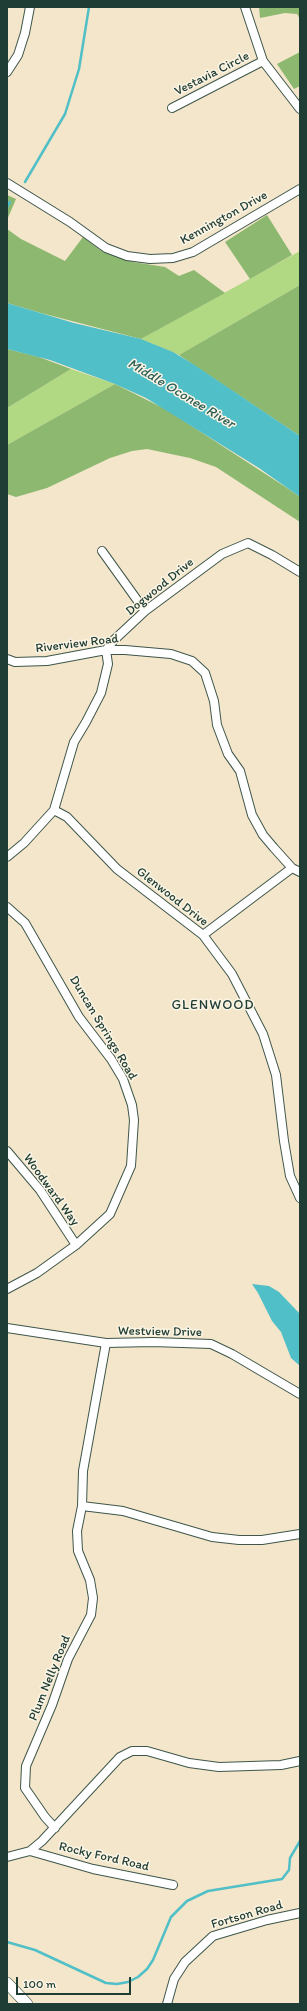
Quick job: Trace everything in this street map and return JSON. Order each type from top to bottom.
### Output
[{"type":"main road","points":[[7,1983],[27,2004]]},
{"type":"street","points":[[7,72],[18,55],[25,33],[30,7]]},
{"type":"street","points":[[246,7],[263,61],[300,109]]},
{"type":"street","name":"Vestavia Circle","points":[[172,108],[263,61]]},
{"type":"street","name":"Kennington Drive","points":[[8,184],[70,222],[106,248],[127,256],[150,259],[173,258],[193,252],[300,189]]},
{"type":"street","name":"Dogwood Drive","points":[[106,650],[145,612],[222,554],[248,544],[272,555],[300,572]]},
{"type":"street","points":[[102,551],[145,612]]},
{"type":"street","points":[[7,857],[24,842],[54,810],[74,742],[100,694],[108,664],[106,650]]},
{"type":"street","name":"Riverview Road","points":[[7,659],[15,662],[47,661],[106,650],[171,654],[192,661],[204,673],[214,701],[217,725],[228,754],[240,772],[252,815],[263,835],[292,868],[300,872]]},
{"type":"street","name":"Glenwood Drive","points":[[54,810],[67,817],[117,869],[203,935],[232,974],[263,1034],[276,1075],[290,1176],[300,1198]]},
{"type":"street","points":[[203,935],[292,868]]},
{"type":"street","name":"Duncan Springs Road","points":[[7,907],[25,923],[79,1017],[111,1059],[122,1079],[132,1105],[134,1143],[131,1166],[110,1214],[76,1245],[38,1273],[7,1289]]},
{"type":"street","name":"Woodward Way","points":[[7,1151],[40,1190],[76,1245]]},
{"type":"street","name":"Westview Drive","points":[[7,1328],[106,1343],[153,1342],[211,1344],[232,1354],[300,1394]]},
{"type":"street","name":"Plum Nelly Road","points":[[55,1828],[38,1808],[25,1788],[26,1766],[52,1705],[68,1659],[91,1615],[93,1598],[90,1580],[78,1551],[77,1531],[82,1506],[83,1471],[106,1343]]},
{"type":"street","points":[[82,1506],[123,1511],[212,1538],[262,1540],[300,1534]]},
{"type":"street","points":[[7,1857],[30,1850],[55,1828],[120,1756],[132,1751],[147,1751],[189,1762],[219,1767],[281,1765],[300,1761]]},
{"type":"street","name":"Rocky Ford Road","points":[[30,1850],[93,1869],[173,1885]]},
{"type":"street","name":"Fortson Road","points":[[167,2004],[174,1979],[185,1962],[213,1936],[267,1920],[300,1913]]},
{"type":"green space","points":[[259,7],[300,7],[300,19],[297,14],[285,13],[260,18]]},
{"type":"green space","points":[[300,52],[300,86],[294,89],[277,64]]},
{"type":"green space","points":[[7,195],[16,199],[7,220]]},
{"type":"green space","points":[[267,215],[292,255],[250,279],[225,242]]},
{"type":"green space","points":[[7,229],[21,239],[65,261],[83,237],[100,250],[133,262],[165,267],[179,276],[194,270],[225,293],[141,339],[41,313],[7,303]]},
{"type":"green space","points":[[300,251],[300,285],[179,355],[141,339]]},
{"type":"green space","points":[[300,285],[300,436],[179,355]]},
{"type":"green space","points":[[7,349],[39,357],[71,369],[7,408]]},
{"type":"green space","points":[[71,369],[115,384],[7,445],[7,408]]},
{"type":"green space","points":[[115,384],[167,410],[300,497],[300,522],[216,467],[190,458],[147,449],[132,451],[110,458],[47,488],[16,497],[7,494],[7,445]]},
{"type":"water","name":"Middle Oconee River","points":[[7,303],[74,323],[141,339],[173,352],[193,364],[300,436],[300,497],[259,468],[146,398],[115,384],[50,360],[7,349]]},
{"type":"water","points":[[252,1284],[269,1286],[279,1292],[300,1314],[300,1366],[291,1358],[281,1332],[272,1321]]},
{"type":"waterway","points":[[25,182],[65,114],[79,69],[89,7]]},
{"type":"waterway","points":[[7,207],[10,202]]},
{"type":"waterway","points":[[7,1942],[35,1950],[106,1983],[117,1984],[128,1982],[138,1977],[147,1969],[153,1960],[171,1917],[187,1901],[208,1891],[282,1879],[289,1870],[290,1858],[300,1841]]},
{"type":"district","name":"GLENWOOD","points":[[213,1005]]}]
